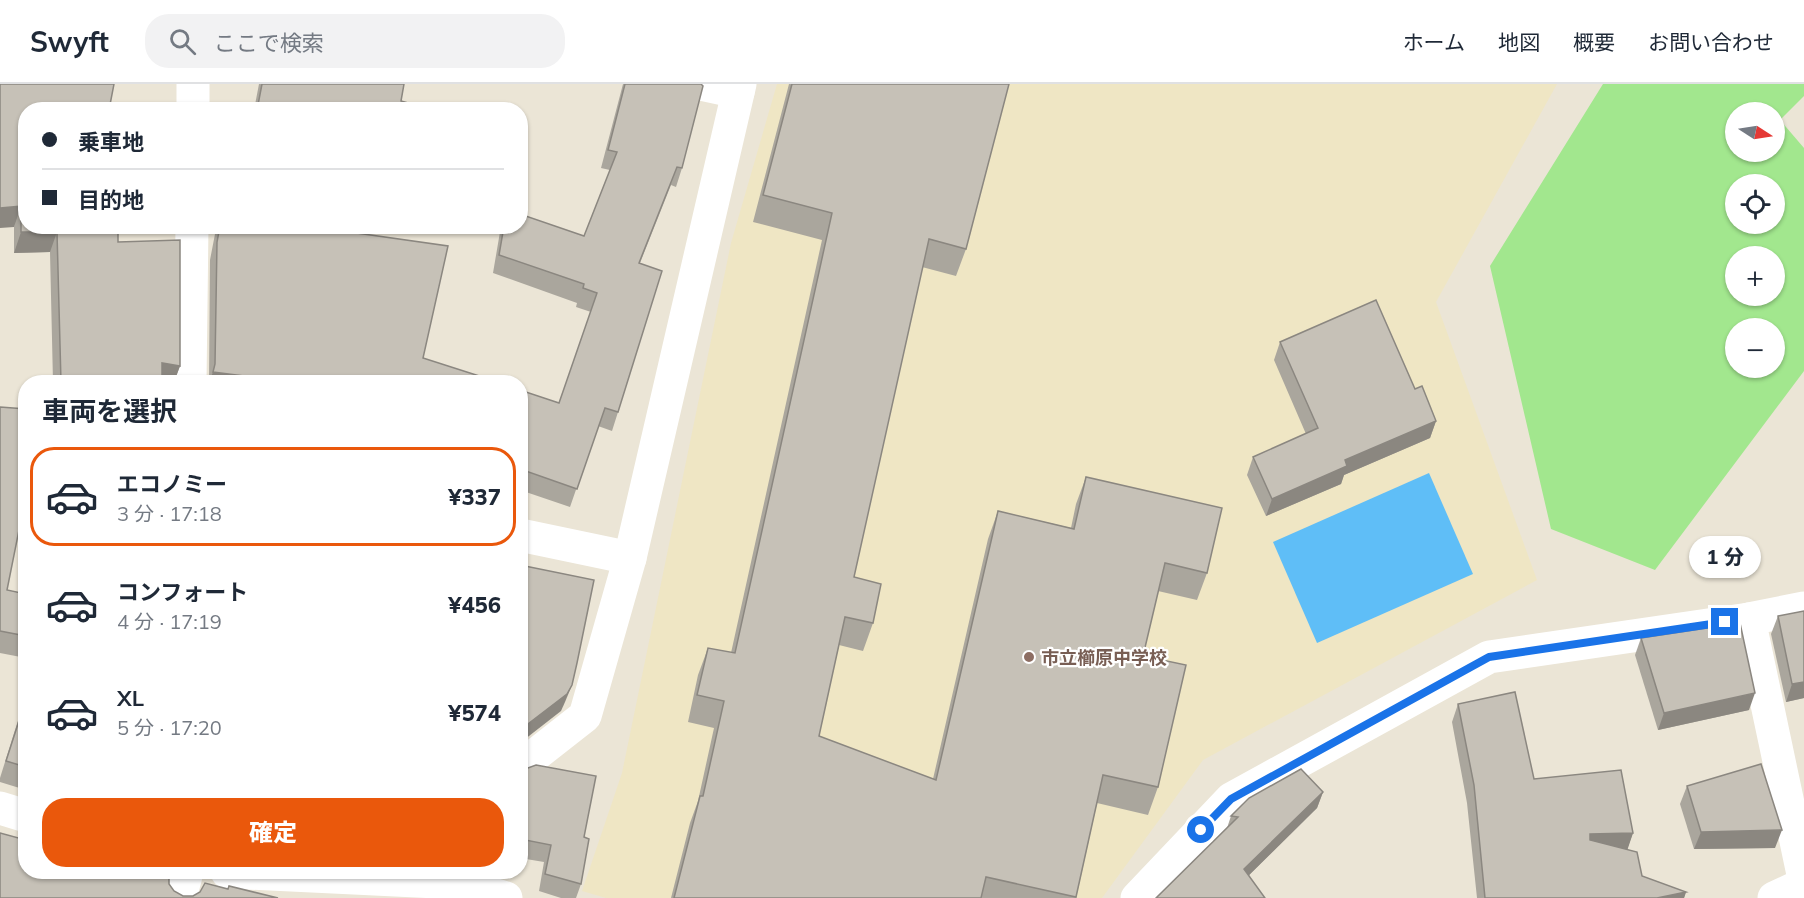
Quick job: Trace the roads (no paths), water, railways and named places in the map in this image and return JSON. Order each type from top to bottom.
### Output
[{"type":"street","points":[[193,84],[193,102]]},
{"type":"street","points":[[528,761],[585,716],[630,558],[739,88],[701,84]]},
{"type":"street","points":[[190,375],[192,234]]},
{"type":"street","points":[[528,537],[630,558]]},
{"type":"street","points":[[1137,898],[1231,799],[1489,657],[1804,609]]},
{"type":"street","points":[[1749,619],[1804,882],[1774,898]]},
{"type":"street","points":[[0,808],[18,814]]},
{"type":"street","points":[[180,898],[185,879]]},
{"type":"street","points":[[465,879],[506,898]]},
{"type":"water","points":[[1429,473],[1473,574],[1317,643],[1273,542]]},
{"type":"place","name":"市立櫛原中学校","points":[[1029,657]]}]
